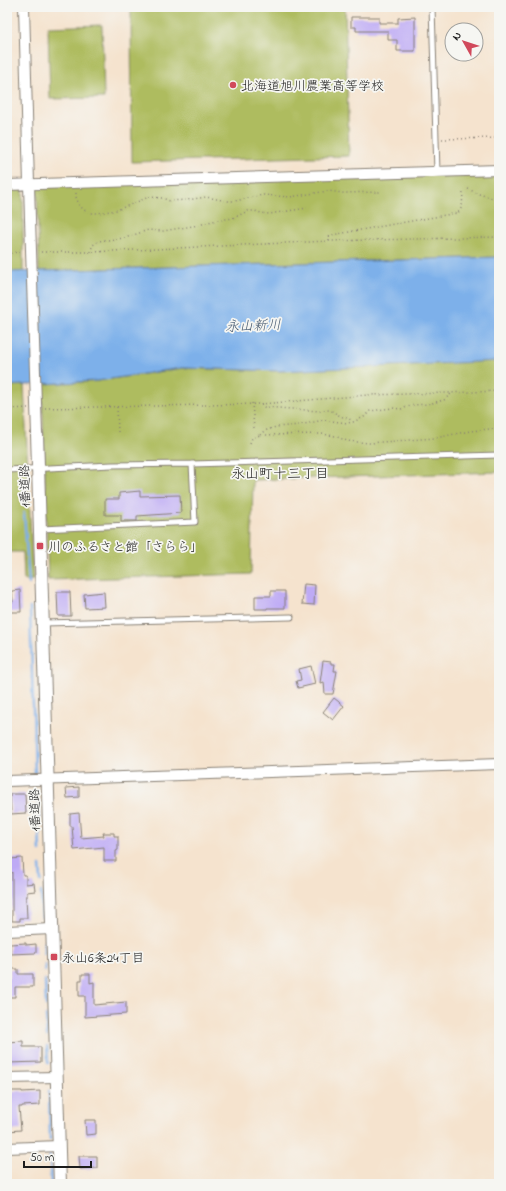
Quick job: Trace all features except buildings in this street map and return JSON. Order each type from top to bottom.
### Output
[{"type":"street","points":[[24,7],[37,434]]},
{"type":"street","points":[[7,185],[499,170]]},
{"type":"street","name":"1番道路","points":[[37,434],[60,1184]]},
{"type":"street","points":[[7,781],[499,764]]},
{"type":"street","points":[[7,931],[52,929]]},
{"type":"street","points":[[7,1078],[57,1077]]},
{"type":"street","points":[[7,1148],[59,1146]]},
{"type":"lane","points":[[432,7],[437,172]]},
{"type":"lane","points":[[7,470],[112,464],[192,464],[499,455]]},
{"type":"lane","points":[[40,529],[195,522],[192,464]]},
{"type":"lane","points":[[42,623],[291,617]]},
{"type":"path","points":[[436,140],[499,138]]},
{"type":"path","points":[[76,183],[76,197],[79,205],[84,210],[91,213],[117,210],[149,197],[162,198],[170,201],[206,197],[235,201],[263,194],[290,197],[328,191],[343,193],[380,192]]},
{"type":"path","points":[[468,189],[478,194],[499,200]]},
{"type":"path","points":[[329,241],[329,237],[332,235],[457,213],[461,211],[463,192]]},
{"type":"path","points":[[91,252],[92,246],[98,241],[125,238],[148,230],[163,232],[233,218],[255,211],[269,214],[307,208]]},
{"type":"path","points":[[39,252],[91,252],[329,241],[499,237]]},
{"type":"path","points":[[7,253],[25,252]]},
{"type":"path","points":[[41,408],[261,404],[368,395],[499,391]]},
{"type":"path","points":[[260,435],[264,431],[276,427],[299,425],[324,420],[347,423],[353,422],[364,417],[370,411],[392,408],[401,409],[414,405],[428,404],[444,400],[452,393]]},
{"type":"path","points":[[252,403],[254,428]]},
{"type":"path","points":[[261,404],[264,407],[320,412],[326,410],[332,411],[344,418],[348,418],[353,422]]},
{"type":"path","points":[[117,407],[118,432]]},
{"type":"path","points":[[7,409],[28,408]]},
{"type":"path","points":[[250,442],[252,438],[260,435],[322,434],[335,436],[347,441],[369,443],[435,438],[470,431],[499,428]]},
{"type":"green space","points":[[131,7],[345,7],[349,156],[132,162]]},
{"type":"green space","points":[[102,25],[104,98],[50,99],[48,27]]},
{"type":"green space","points":[[499,174],[499,257],[39,271],[37,184]]},
{"type":"green space","points":[[23,184],[23,272],[7,272],[7,185]]},
{"type":"green space","points":[[499,361],[499,472],[253,480],[251,574],[48,580],[42,384],[98,381],[182,368],[280,371]]},
{"type":"green space","points":[[24,385],[33,580],[24,580],[23,552],[7,552],[7,386]]},
{"type":"water","name":"永山新川","points":[[499,257],[499,361],[280,371],[182,368],[98,381],[7,386],[7,272]]},
{"type":"waterway","points":[[24,490],[24,495]]},
{"type":"waterway","points":[[24,513],[29,583]]},
{"type":"waterway","points":[[30,608],[35,773]]},
{"type":"waterway","points":[[38,800],[39,818]]},
{"type":"waterway","points":[[39,828],[40,851]]},
{"type":"waterway","points":[[40,866],[41,881]]},
{"type":"waterway","points":[[41,892],[42,917]]},
{"type":"waterway","points":[[44,942],[44,953]]},
{"type":"waterway","points":[[45,964],[45,971]]},
{"type":"waterway","points":[[45,980],[46,1006]]},
{"type":"waterway","points":[[46,1016],[47,1036]]},
{"type":"waterway","points":[[47,1046],[48,1063]]},
{"type":"waterway","points":[[49,1091],[50,1139]]},
{"type":"waterway","points":[[50,1155],[51,1184]]},
{"type":"place","name":"北海道旭川農業高等学校","points":[[233,85]]},
{"type":"place","name":"川のふるさと館「さらら」","points":[[40,546]]},
{"type":"place","name":"永山6条24丁目","points":[[54,957]]},
{"type":"district","name":"永山町十三丁目","points":[[280,473]]}]
